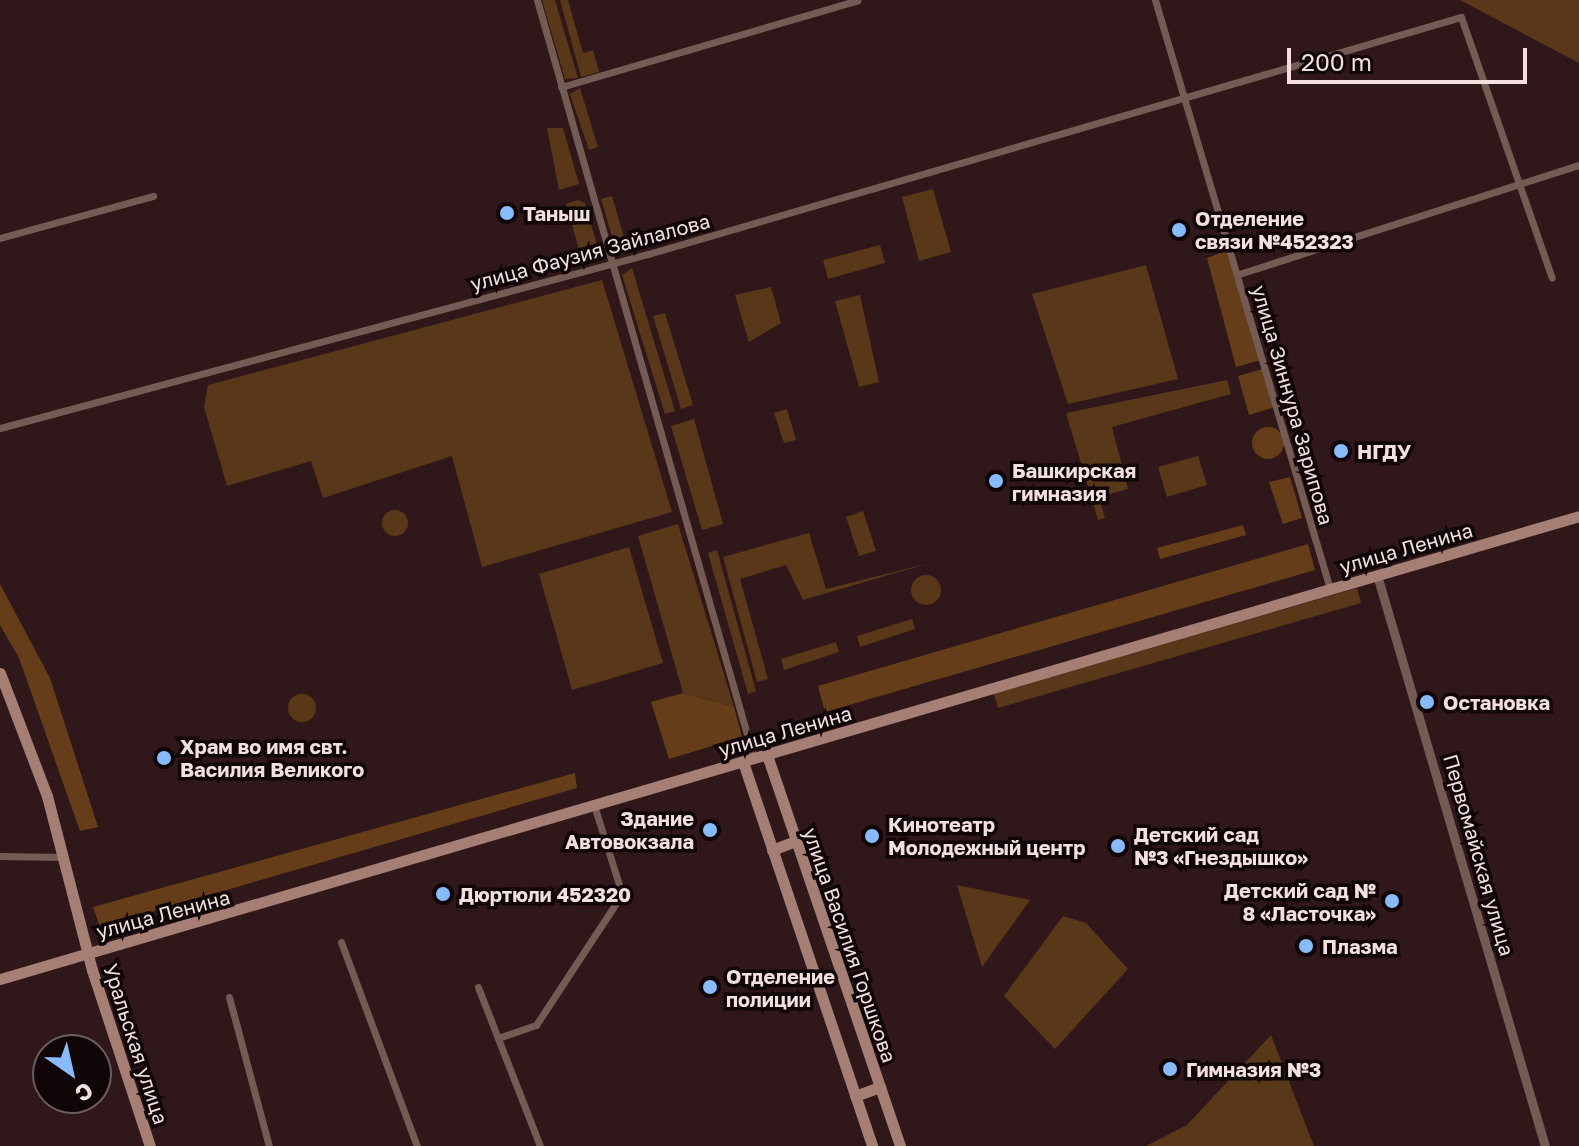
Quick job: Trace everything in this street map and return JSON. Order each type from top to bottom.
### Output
[{"type":"main road","name":"улица Ленина","points":[[0,979],[1579,516]]},
{"type":"main road","name":"Уральская улица","points":[[0,673],[34,755],[88,953],[150,1146]]},
{"type":"main road","name":"улица Василия Горшкова","points":[[767,755],[900,1146]]},
{"type":"main road","points":[[748,760],[772,850],[872,1146]]},
{"type":"main road","points":[[772,850],[796,841]]},
{"type":"main road","points":[[855,1096],[880,1087]]},
{"type":"street","points":[[537,0],[683,516],[748,760]]},
{"type":"street","points":[[561,87],[858,0]]},
{"type":"street","name":"улица Зиннура Зарипова","points":[[1155,0],[1239,274],[1330,589]]},
{"type":"street","name":"улица Фаузия Зайлалова","points":[[0,428],[612,263],[1186,100],[1461,17],[1521,184]]},
{"type":"street","points":[[1239,274],[1579,165]]},
{"type":"street","points":[[1521,184],[1552,278]]},
{"type":"street","points":[[0,238],[153,196]]},
{"type":"street","name":"Первомайская улица","points":[[1377,575],[1545,1146]]},
{"type":"street","points":[[498,1038],[536,1025],[622,894],[594,805]]},
{"type":"street","points":[[0,856],[63,857]]},
{"type":"street","points":[[341,942],[417,1146]]},
{"type":"street","points":[[478,987],[540,1146]]},
{"type":"street","points":[[229,997],[269,1146]]},
{"type":"shaded area","points":[[542,0],[555,0],[578,78],[565,79]]},
{"type":"shaded area","points":[[560,0],[568,0],[583,53],[593,50],[599,72],[581,77]]},
{"type":"shaded area","points":[[1460,0],[1579,0],[1579,63]]},
{"type":"shaded area","points":[[580,88],[598,147],[589,150],[570,94]]},
{"type":"shaded area","points":[[547,128],[563,128],[579,184],[559,190]]},
{"type":"shaded area","points":[[933,189],[951,252],[919,261],[902,197]]},
{"type":"shaded area","points":[[612,196],[627,247],[616,250],[601,199]]},
{"type":"shaded area","points":[[578,200],[585,203],[599,252],[583,264],[566,204]]},
{"type":"shaded area","points":[[880,245],[885,263],[828,279],[823,260]]},
{"type":"shaded area","points":[[1226,251],[1261,360],[1236,367],[1207,258]]},
{"type":"shaded area","points":[[1146,265],[1178,379],[1068,404],[1032,294]]},
{"type":"shaded area","points":[[632,268],[675,411],[665,414],[622,275]]},
{"type":"shaded area","points":[[602,280],[672,512],[482,567],[452,456],[323,498],[311,461],[227,486],[204,407],[208,385]]},
{"type":"shaded area","points":[[771,287],[781,323],[749,342],[735,295]]},
{"type":"shaded area","points":[[860,295],[879,382],[859,387],[835,301]]},
{"type":"shaded area","points":[[665,313],[693,405],[681,409],[653,316]]},
{"type":"shaded area","points":[[1263,369],[1275,407],[1249,415],[1238,376]]},
{"type":"shaded area","points":[[1227,380],[1231,394],[1112,427],[1128,489],[1099,497],[1105,518],[1098,520],[1066,413]]},
{"type":"shaded area","points":[[787,409],[796,440],[784,443],[774,413]]},
{"type":"shaded area","points":[[694,419],[723,524],[702,530],[671,426]]},
{"type":"shaded area","points":[[1268,427],[1279,432],[1284,443],[1279,454],[1268,459],[1257,454],[1252,443],[1257,432]]},
{"type":"shaded area","points":[[1198,456],[1207,485],[1167,497],[1158,467]]},
{"type":"shaded area","points":[[1290,477],[1302,518],[1283,524],[1269,482]]},
{"type":"shaded area","points":[[395,510],[404,514],[408,523],[404,532],[395,536],[386,532],[382,523],[386,514]]},
{"type":"shaded area","points":[[863,511],[876,551],[859,556],[846,517]]},
{"type":"shaded area","points":[[678,524],[734,707],[683,693],[638,536]]},
{"type":"shaded area","points":[[1243,525],[1246,535],[1160,559],[1157,548]]},
{"type":"shaded area","points":[[809,533],[826,589],[930,563],[803,600],[786,565],[740,579],[768,679],[757,682],[723,557]]},
{"type":"shaded area","points":[[1308,544],[1315,570],[825,712],[818,686]]},
{"type":"shaded area","points":[[629,547],[663,663],[572,690],[539,574]]},
{"type":"shaded area","points":[[717,550],[756,691],[748,694],[708,553]]},
{"type":"shaded area","points":[[926,575],[937,579],[941,590],[937,601],[926,605],[915,601],[911,590],[915,579]]},
{"type":"shaded area","points":[[0,584],[50,678],[98,827],[80,831],[19,658],[0,625]]},
{"type":"shaded area","points":[[1357,588],[1361,603],[998,708],[994,694]]},
{"type":"shaded area","points":[[912,619],[915,629],[860,647],[857,636]]},
{"type":"shaded area","points":[[836,642],[839,652],[784,670],[781,659]]},
{"type":"shaded area","points":[[683,693],[734,707],[742,737],[669,759],[651,702]]},
{"type":"shaded area","points":[[302,694],[312,698],[316,708],[312,718],[302,722],[292,718],[288,708],[292,698]]},
{"type":"shaded area","points":[[575,773],[577,788],[100,927],[93,907]]},
{"type":"shaded area","points":[[957,885],[1030,900],[982,967]]},
{"type":"shaded area","points":[[1063,916],[1086,923],[1128,969],[1055,1049],[1004,996]]},
{"type":"shaded area","points":[[1271,1035],[1314,1146],[1146,1146],[1187,1125]]},
{"type":"place","name":"Таныш","points":[[507,213]]},
{"type":"place","name":"Отделение связи №452323","points":[[1179,230]]},
{"type":"place","name":"НГДУ","points":[[1341,451]]},
{"type":"place","name":"Башкирская гимназия","points":[[996,481]]},
{"type":"place","name":"Остановка","points":[[1427,702]]},
{"type":"place","name":"Храм во имя свт. Василия Великого","points":[[164,758]]},
{"type":"place","name":"Здание Автовокзала","points":[[710,830]]},
{"type":"place","name":"Кинотеатр Молодежный центр","points":[[872,836]]},
{"type":"place","name":"Детский сад №3 «Гнездышко»","points":[[1118,846]]},
{"type":"place","name":"Дюртюли 452320","points":[[443,894]]},
{"type":"place","name":"Детский сад № 8 «Ласточка»","points":[[1392,901]]},
{"type":"place","name":"Плазма","points":[[1306,946]]},
{"type":"place","name":"Отделение полиции","points":[[710,987]]},
{"type":"place","name":"Гимназия №3","points":[[1170,1069]]}]
